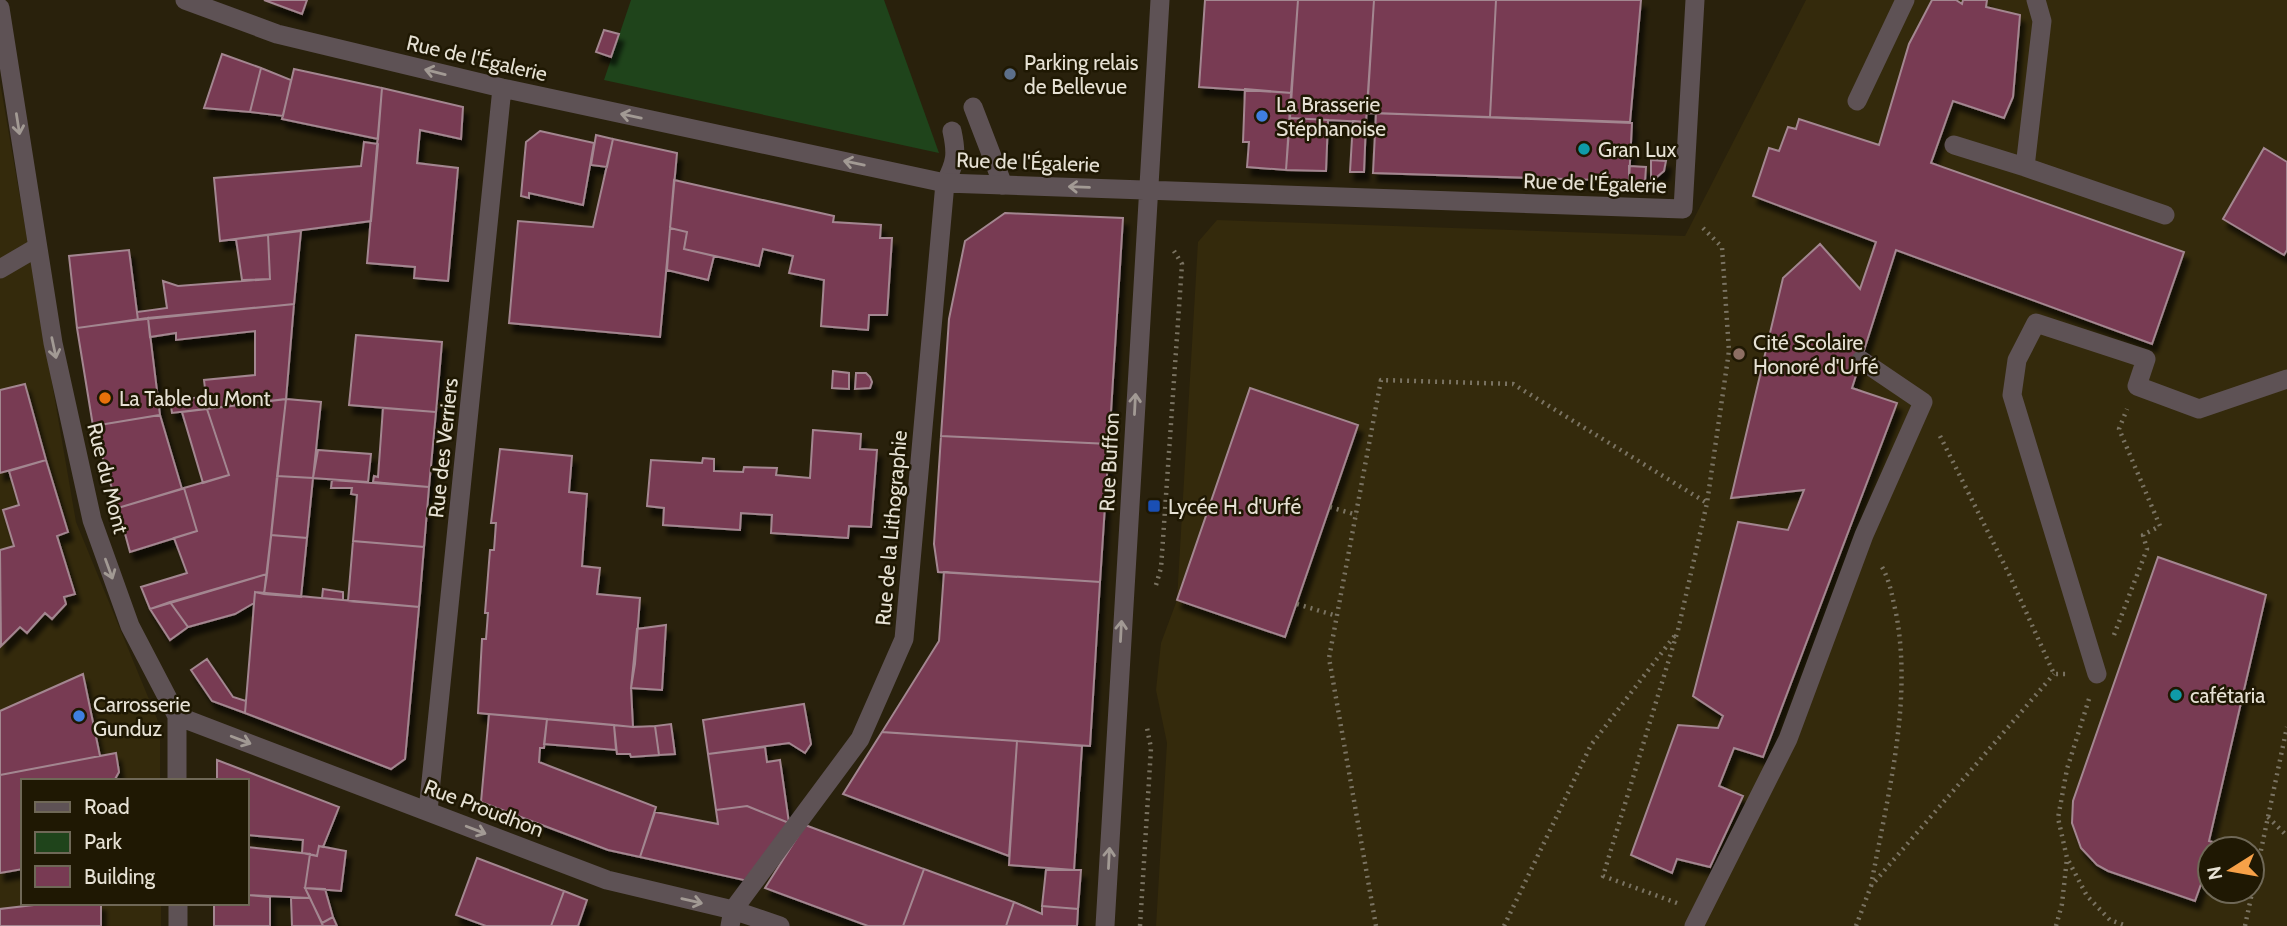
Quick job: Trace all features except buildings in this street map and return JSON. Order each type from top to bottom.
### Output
[{"type":"street","name":"Rue de l'Égalerie","points":[[185,0],[277,34],[502,88],[945,183],[1683,209],[1695,0]]},
{"type":"street","name":"Rue Buffon","points":[[1105,926],[1160,0]]},
{"type":"street","points":[[1857,101],[1905,0]]},
{"type":"street","points":[[2025,167],[2042,21],[2036,0]]},
{"type":"street","name":"Rue du Mont","points":[[0,8],[53,343],[92,520],[130,626],[177,716],[177,779]]},
{"type":"street","name":"Rue des Verriers","points":[[428,811],[502,88]]},
{"type":"street","points":[[974,107],[1003,185]]},
{"type":"street","name":"Rue de la Lithographie","points":[[732,918],[860,739],[904,639],[945,183],[957,151],[952,131]]},
{"type":"street","points":[[1954,145],[2165,215]]},
{"type":"street","points":[[0,269],[36,248]]},
{"type":"street","points":[[2097,674],[2012,395],[2017,360],[2036,323],[2146,359],[2137,386],[2199,409],[2287,379]]},
{"type":"street","points":[[1697,919],[1787,739],[1864,535],[1923,402],[1861,360]]},
{"type":"street","name":"Rue Proudhon","points":[[177,716],[607,880],[732,918],[779,926]]},
{"type":"street","points":[[177,905],[178,926]]},
{"type":"path","points":[[1683,209],[1722,247],[1729,351],[1707,503],[1678,630],[1603,876],[1697,919]]},
{"type":"path","points":[[1144,246],[1173,249],[1182,264],[1161,568],[1154,590]]},
{"type":"path","points":[[1376,926],[1329,658],[1381,380],[1513,384],[1707,503]]},
{"type":"path","points":[[2127,926],[2110,920],[2087,896],[2067,858],[2058,818],[2067,769],[2097,674],[2122,618],[2147,549],[2143,535],[2160,526],[2119,429],[2137,386]]},
{"type":"path","points":[[1923,402],[2009,574],[2054,674]]},
{"type":"path","points":[[1330,507],[1357,515]]},
{"type":"path","points":[[1856,926],[1871,886],[1901,716],[1900,634],[1889,579],[1864,535]]},
{"type":"path","points":[[1297,604],[1337,616]]},
{"type":"path","points":[[1504,926],[1591,745],[1678,630]]},
{"type":"path","points":[[1871,886],[2054,674],[2097,674]]},
{"type":"path","points":[[1140,926],[1151,748],[1146,721]]},
{"type":"path","points":[[2245,926],[2287,727]]},
{"type":"path","points":[[2268,816],[2287,836]]},
{"type":"path","points":[[2056,926],[2062,904],[2067,858]]},
{"type":"shaded area","name":"Cité Scolaire Honoré d'Urfé","points":[[1806,0],[2287,0],[2287,926],[1156,926],[1167,743],[1156,690],[1161,643],[1177,600],[1198,242],[1217,220],[1685,236]]},
{"type":"shaded area","points":[[0,82],[76,522],[160,726],[160,779],[21,779],[21,905],[161,905],[161,926],[0,926]]},
{"type":"green space","points":[[631,0],[884,0],[939,153],[604,80]]},
{"type":"place","name":"Parking relais de Bellevue","points":[[1010,74]]},
{"type":"place","name":"La Brasserie Stéphanoise","points":[[1262,116]]},
{"type":"place","name":"Gran Lux","points":[[1584,149]]},
{"type":"place","name":"Cité Scolaire Honoré d'Urfé","points":[[1739,354]]},
{"type":"place","name":"La Table du Mont","points":[[105,398]]},
{"type":"place","name":"Lycée H. d'Urfé","points":[[1154,506]]},
{"type":"place","name":"cafétaria","points":[[2176,695]]},
{"type":"place","name":"Carrosserie Gunduz","points":[[79,716]]}]
